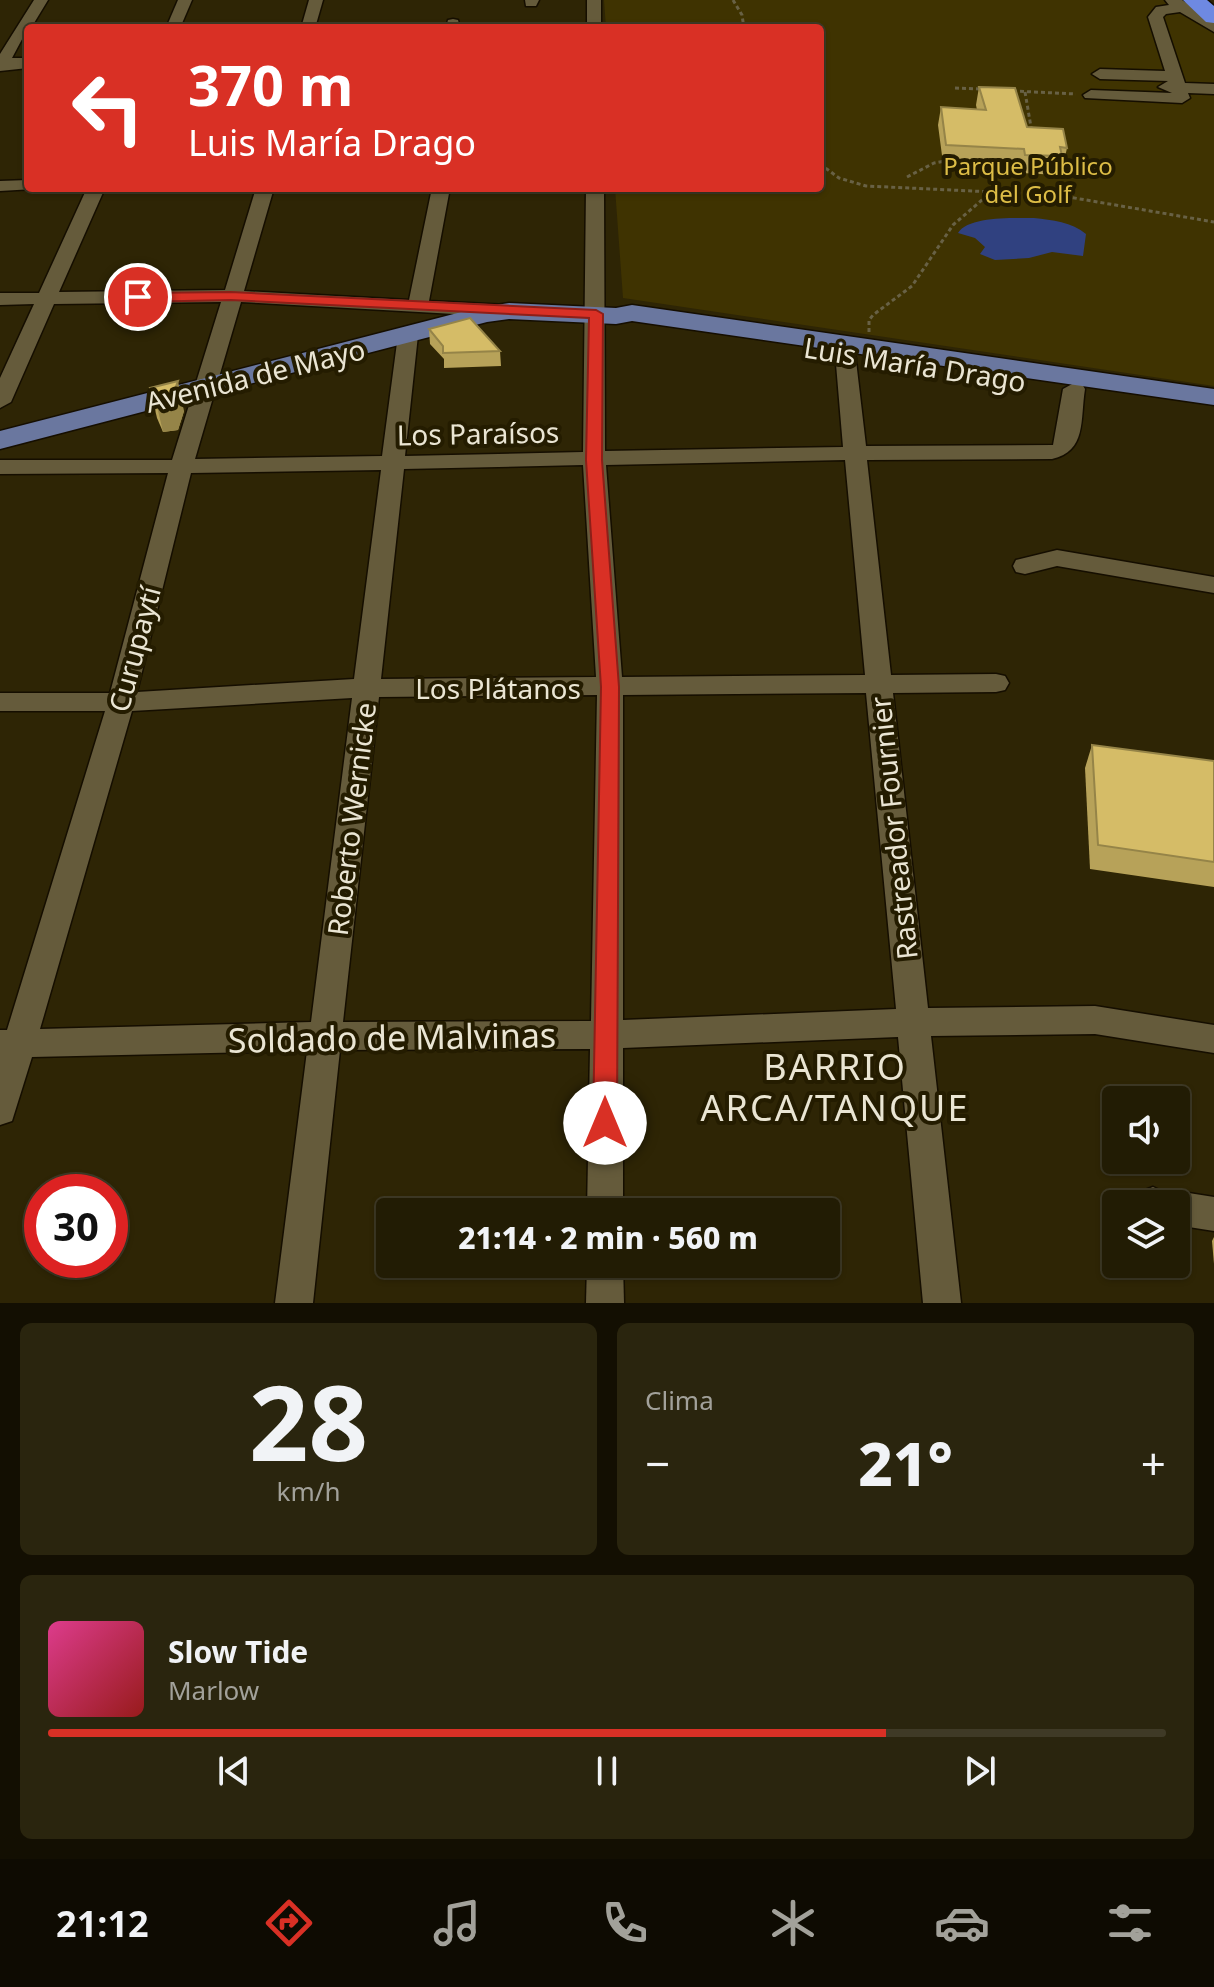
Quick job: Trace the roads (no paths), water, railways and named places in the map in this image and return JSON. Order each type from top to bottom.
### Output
[{"type":"highway","points":[[1183,2],[1214,17]]},
{"type":"main road","name":"Luis María Drago","points":[[509,311],[606,315],[632,313],[1214,397]]},
{"type":"main road","name":"Avenida de Mayo","points":[[0,440],[486,314],[509,311]]},
{"type":"main road","name":"Luis María Drago","points":[[606,315],[629,322],[845,352],[1214,410]]},
{"type":"street","points":[[26,24],[41,0]]},
{"type":"street","points":[[175,24],[185,0]]},
{"type":"street","points":[[309,24],[316,0]]},
{"type":"street","points":[[594,0],[594,24]]},
{"type":"street","points":[[1091,95],[1180,99],[1184,96],[1176,82],[1155,17],[1161,10],[1183,2],[1214,28]]},
{"type":"street","points":[[1,64],[24,27]]},
{"type":"street","points":[[1,64],[24,63]]},
{"type":"street","points":[[1104,79],[1176,82],[1214,89]]},
{"type":"street","points":[[0,186],[24,185]]},
{"type":"street","points":[[0,402],[94,192]]},
{"type":"street","name":"Curupaytí","points":[[0,1110],[9,1043],[121,702],[181,468],[264,192]]},
{"type":"street","points":[[418,306],[440,192]]},
{"type":"street","points":[[595,192],[606,315],[594,460],[610,687],[605,1198]]},
{"type":"street","name":"Luis María Drago","points":[[0,299],[231,296],[509,311]]},
{"type":"street","name":"Roberto Wernicke","points":[[294,1303],[408,335]]},
{"type":"street","name":"Rastreador Fournier","points":[[845,352],[942,1303]]},
{"type":"street","name":"Los Paraísos","points":[[0,467],[393,465],[855,451],[1052,452],[1061,450],[1066,444],[1074,389]]},
{"type":"street","points":[[1025,566],[1057,558],[1214,585]]},
{"type":"street","name":"Los Plátanos","points":[[0,702],[121,702],[368,688],[996,683]]},
{"type":"street","name":"Soldado de Malvinas","points":[[9,1043],[325,1036],[605,1035],[913,1022],[1095,1020],[1214,1039]]},
{"type":"street","points":[[1190,1210],[1214,1214]]},
{"type":"street","points":[[605,1278],[605,1303]]},
{"type":"water","points":[[1034,218],[1068,224],[1086,234],[1083,256],[1052,252],[1029,258],[995,260],[980,254],[985,247],[975,238],[958,233],[963,227],[981,221]]},
{"type":"district","name":"BARRIO ARCA/TANQUE","points":[[835,1086]]},
{"type":"park label","name":"Parque Público del Golf","points":[[1028,179]]}]
